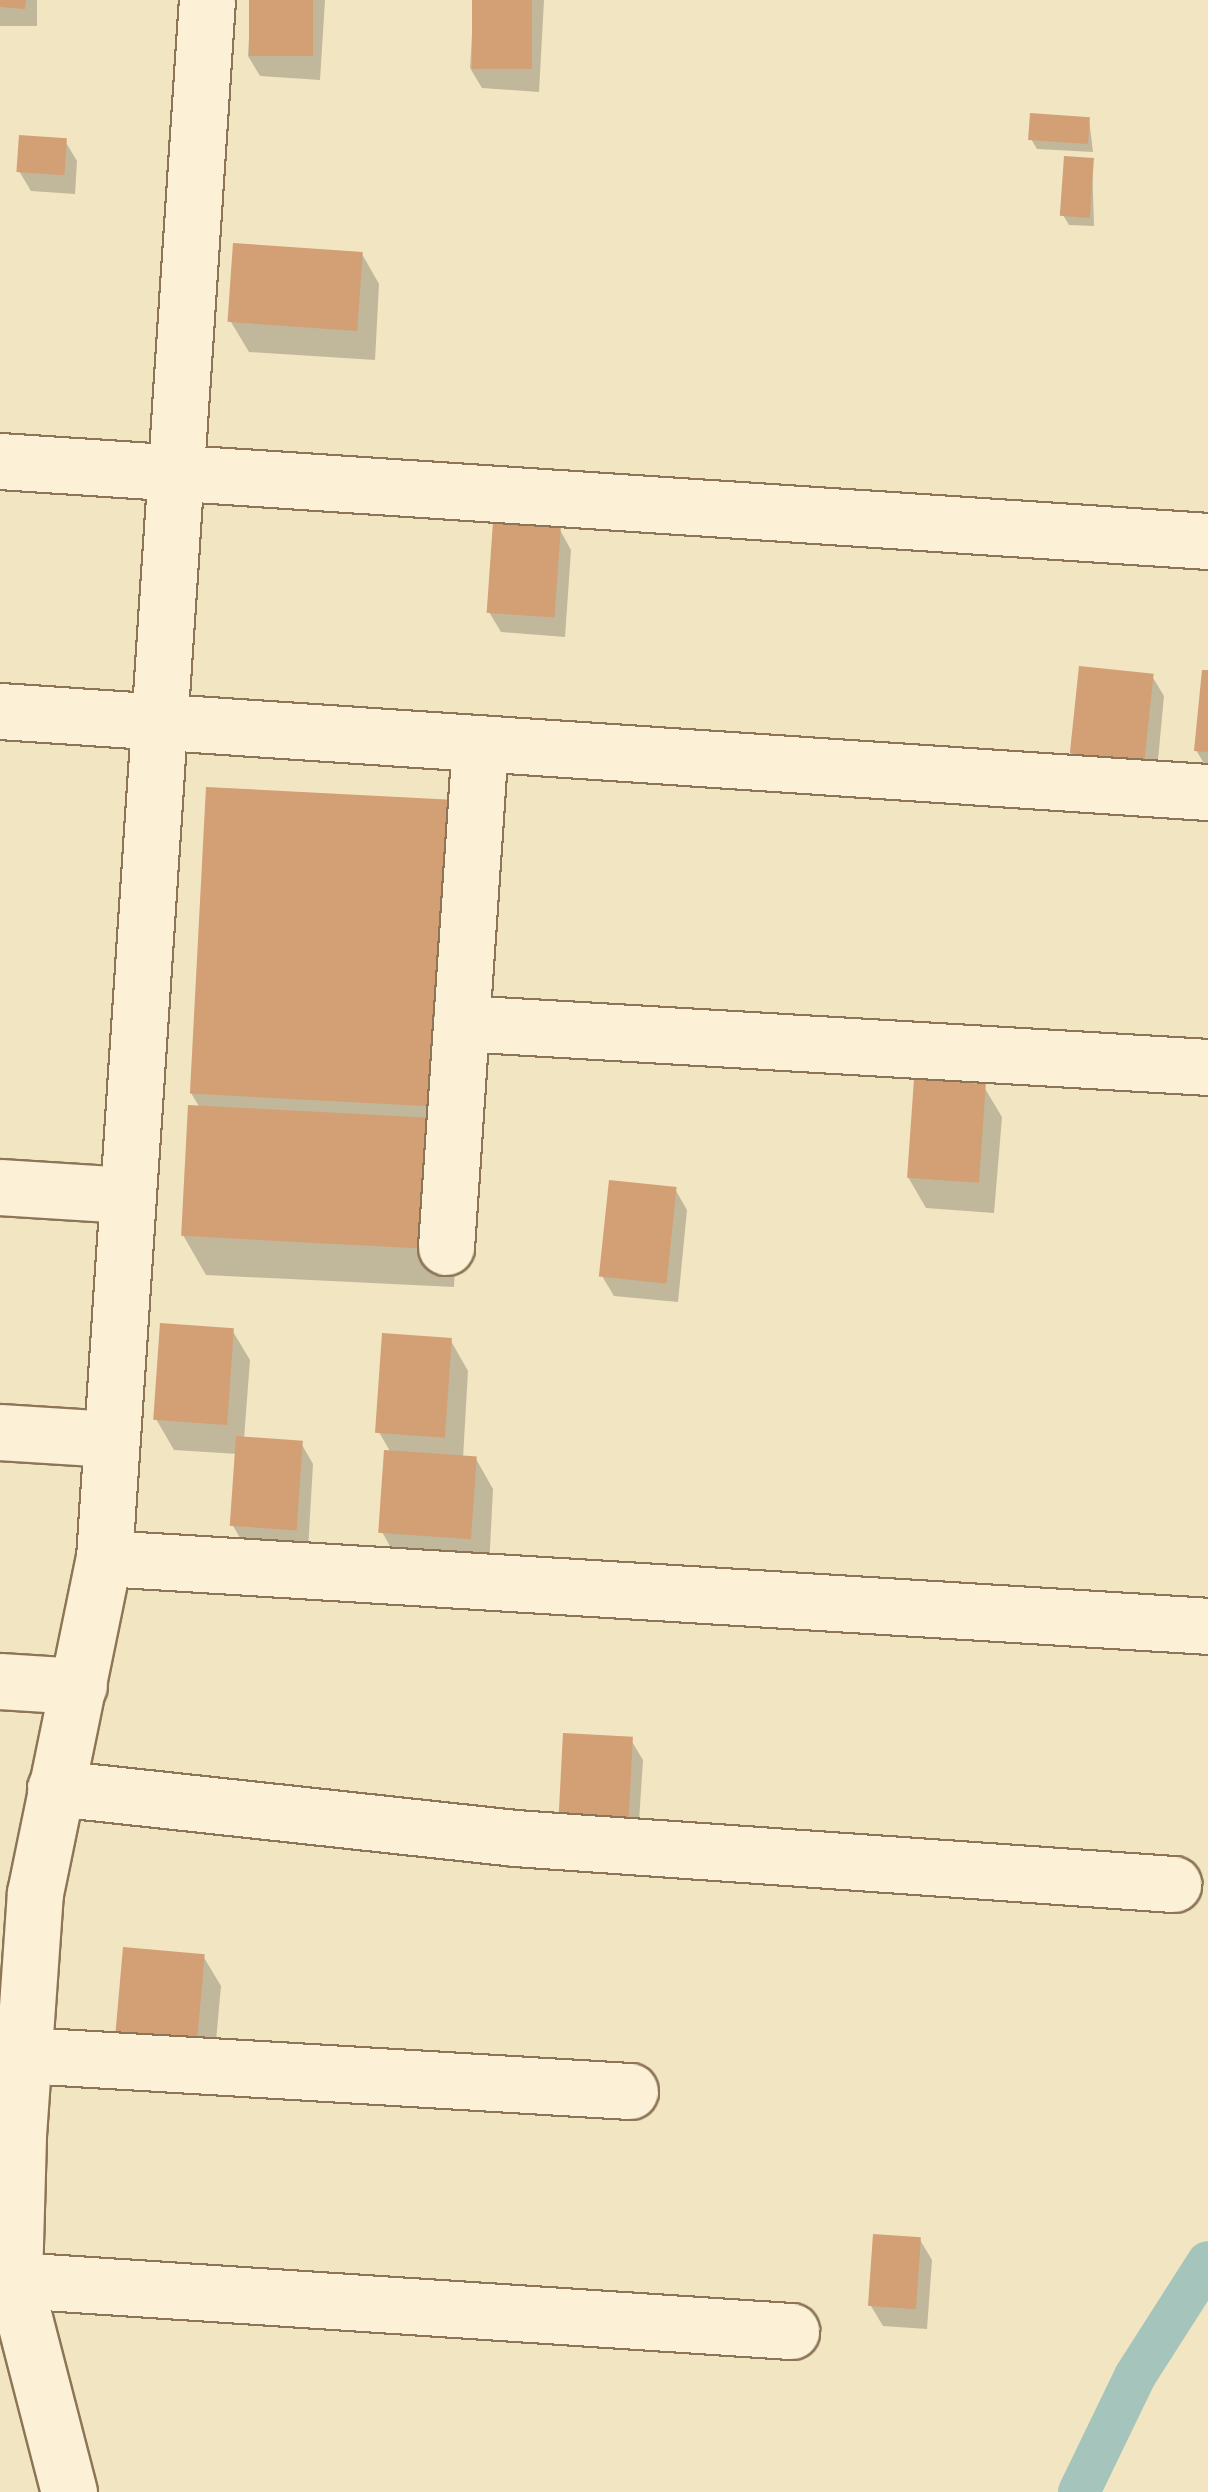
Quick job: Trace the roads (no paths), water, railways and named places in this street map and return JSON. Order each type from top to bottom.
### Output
[{"type":"street","points":[[69,2492],[14,2280],[9,2135],[24,2055],[17,1892],[55,1788],[80,1686],[104,1558],[207,0]]},
{"type":"street","points":[[0,461],[1208,541]]},
{"type":"street","points":[[0,711],[1208,792]]},
{"type":"street","points":[[446,1248],[480,743]]},
{"type":"street","points":[[461,1023],[1208,1068]]},
{"type":"street","points":[[0,1187],[127,1195]]},
{"type":"street","points":[[0,1432],[110,1439]]},
{"type":"street","points":[[104,1558],[1208,1626]]},
{"type":"street","points":[[0,1681],[80,1686]]},
{"type":"street","points":[[55,1788],[515,1838],[1172,1884]]},
{"type":"street","points":[[24,2055],[630,2091]]},
{"type":"street","points":[[14,2280],[792,2331]]},
{"type":"waterway","points":[[1079,2492],[1135,2376],[1208,2262]]}]
